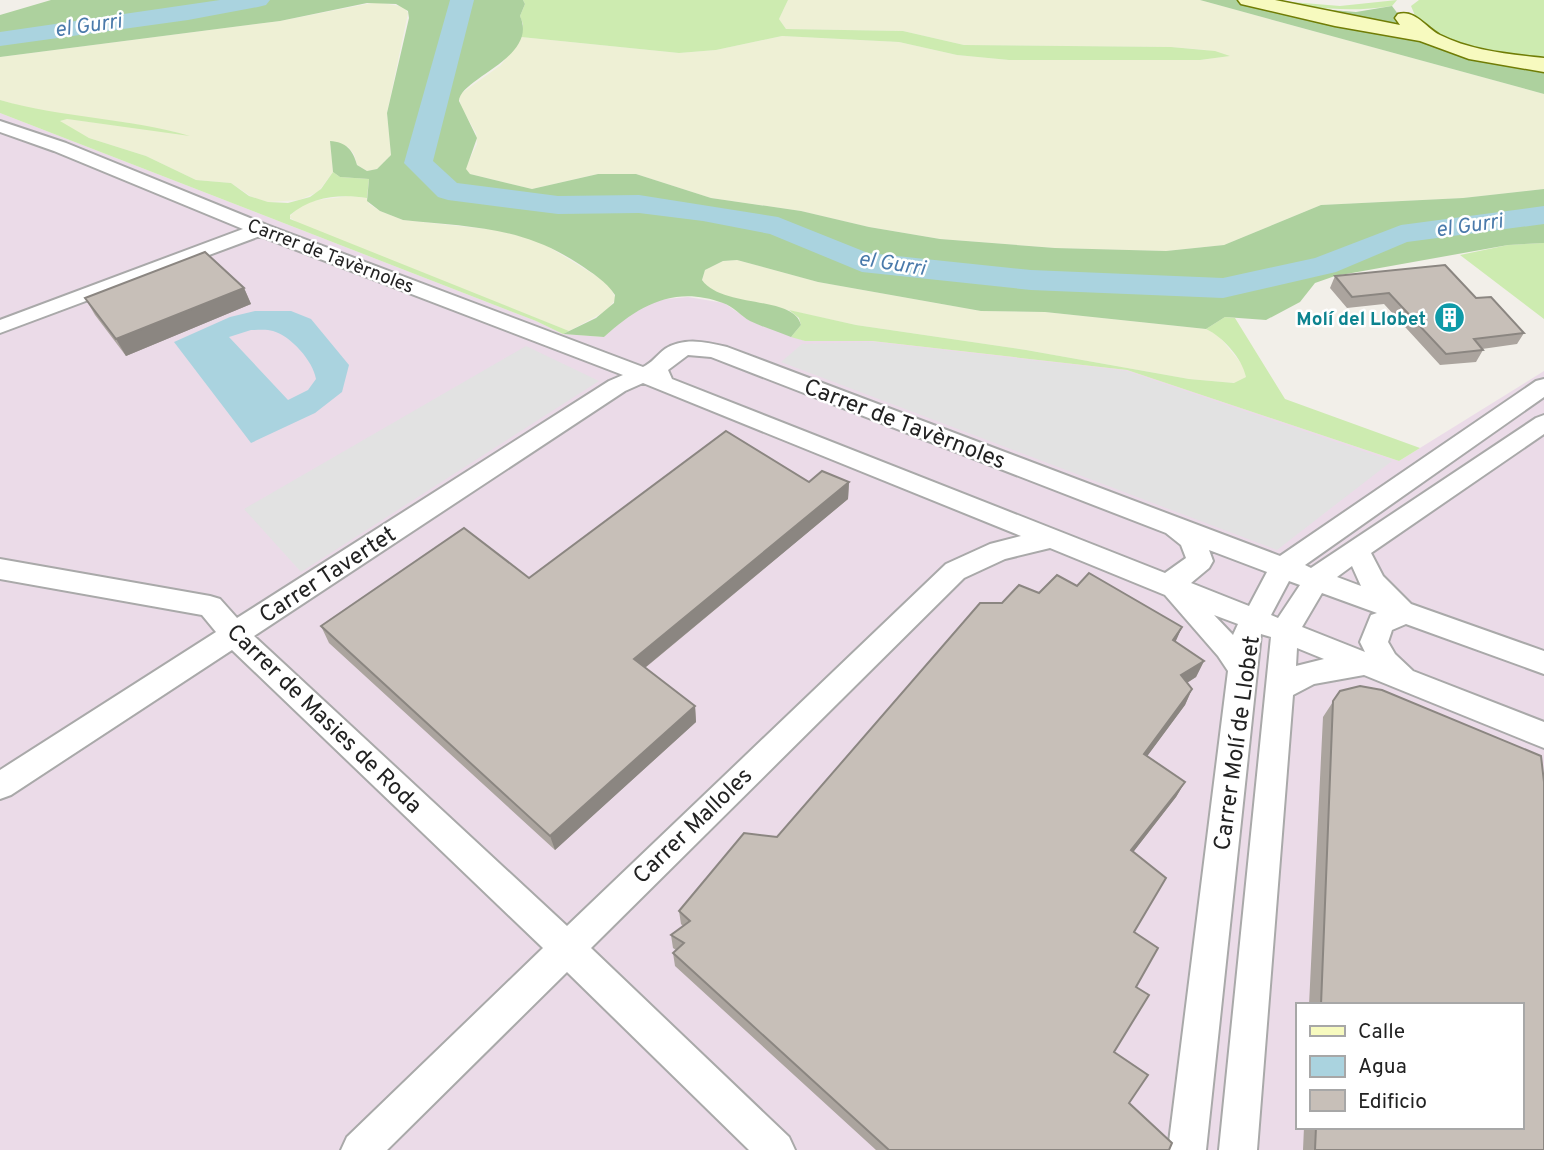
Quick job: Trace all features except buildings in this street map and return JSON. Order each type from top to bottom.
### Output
[{"type":"street","points":[[1248,0],[1423,35],[1475,53],[1544,65]]},
{"type":"street","points":[[1300,12],[1365,17],[1392,12],[1402,4],[1406,21],[1423,35]]},
{"type":"street","name":"Carrer de Tavèrnoles","points":[[3,129],[60,147],[260,229],[654,375],[1050,540],[1168,583],[1544,734]]},
{"type":"street","points":[[0,327],[260,229]]},
{"type":"street","name":"Carrer de Tavèrnoles","points":[[654,375],[669,354],[684,348],[702,347],[1283,568],[1544,663]]},
{"type":"street","name":"Carrer Tavertet","points":[[0,786],[606,394],[654,375]]},
{"type":"street","name":"Carrer Molí de Llobet","points":[[1186,1138],[1246,636],[1283,568],[1544,386]]},
{"type":"street","name":"Carrer Molí de Llobet","points":[[1238,1150],[1285,630],[1317,580],[1544,424]]},
{"type":"street","name":"Carrer de Tavèrnoles","points":[[1168,583],[1187,573],[1200,561],[1192,540],[1171,525]]},
{"type":"street","name":"Carrer Malloles","points":[[360,1150],[955,571],[999,551],[1050,540]]},
{"type":"street","name":"Carrer de Tavèrnoles","points":[[1357,550],[1373,583],[1405,613]]},
{"type":"street","name":"Carrer de Masies de Roda","points":[[0,569],[210,606],[234,634],[566,947]]},
{"type":"street","name":"Carrer de Tavèrnoles","points":[[1168,583],[1228,649],[1242,670]]},
{"type":"street","name":"Carrer de Tavèrnoles","points":[[1405,613],[1381,623],[1374,642],[1385,662],[1415,684]]},
{"type":"street","points":[[1280,689],[1308,673],[1365,663]]},
{"type":"street","points":[[566,947],[776,1150]]},
{"type":"shaded area","points":[[0,113],[536,321],[563,334],[604,337],[627,316],[655,300],[688,297],[724,303],[749,320],[805,341],[872,341],[1127,370],[1399,461],[1544,371],[1544,1150],[0,1150]]},
{"type":"shaded area","points":[[872,342],[1126,371],[1392,461],[1277,550],[781,362],[802,344]]},
{"type":"shaded area","points":[[526,346],[599,381],[301,572],[244,509]]},
{"type":"green space","points":[[51,0],[523,0],[525,4],[520,16],[523,31],[519,44],[497,66],[463,92],[459,101],[477,138],[466,169],[470,174],[532,189],[598,174],[636,174],[711,198],[801,211],[869,227],[940,239],[1055,248],[1166,251],[1224,245],[1321,205],[1463,198],[1544,189],[1544,243],[1508,245],[1335,276],[1315,283],[1300,302],[1266,320],[1225,317],[1206,329],[1045,312],[981,311],[818,282],[737,260],[723,261],[705,270],[702,280],[725,295],[786,309],[796,316],[801,325],[791,337],[750,321],[727,304],[689,296],[673,297],[644,307],[604,337],[563,334],[596,318],[614,303],[615,295],[594,274],[557,251],[515,235],[472,227],[403,220],[380,211],[367,201],[369,179],[340,177],[333,172],[330,141],[348,148],[357,165],[367,171],[377,169],[391,155],[387,113],[409,18],[408,11],[396,4],[367,3],[280,21],[0,57],[0,15]]},
{"type":"green space","points":[[523,0],[788,0],[779,19],[786,29],[903,31],[964,45],[1171,47],[1215,51],[1230,56],[1200,60],[1009,60],[957,55],[899,42],[782,36],[716,50],[679,53],[521,37],[523,24],[520,16],[525,4]]},
{"type":"green space","points":[[788,0],[1200,0],[1544,94],[1544,189],[1463,198],[1321,205],[1224,245],[1166,251],[1055,248],[940,239],[869,227],[801,211],[711,198],[636,174],[598,174],[532,189],[470,174],[465,169],[477,144],[476,133],[461,107],[459,95],[501,65],[521,37],[679,53],[716,50],[782,36],[899,42],[957,55],[1009,60],[1200,60],[1229,56],[1206,50],[1171,47],[964,45],[903,31],[786,29],[779,19]]},
{"type":"green space","points":[[1200,0],[1268,0],[1356,12],[1392,6],[1414,35],[1544,71],[1544,94]]},
{"type":"green space","points":[[1268,0],[1340,6],[1397,0],[1392,6],[1345,9]]},
{"type":"green space","points":[[1419,0],[1544,0],[1544,61],[1480,51],[1434,34],[1421,25],[1411,6]]},
{"type":"green space","points":[[377,2],[404,7],[408,13],[387,113],[391,155],[377,169],[367,171],[357,165],[354,154],[348,147],[330,141],[333,172],[318,192],[299,200],[268,202],[252,197],[231,183],[196,180],[146,156],[89,138],[67,128],[60,121],[67,119],[180,133],[37,111],[0,100],[0,57],[280,21]]},
{"type":"green space","points":[[0,100],[190,136],[67,119],[60,121],[89,138],[146,156],[196,180],[231,183],[249,196],[268,202],[288,203],[310,197],[321,189],[333,172],[340,177],[369,179],[367,198],[347,196],[317,200],[290,215],[290,219],[569,331],[563,334],[536,321],[0,113]]},
{"type":"green space","points":[[349,196],[367,198],[369,204],[380,211],[403,220],[496,230],[539,241],[598,277],[610,287],[616,299],[606,311],[569,331],[303,226],[289,217],[299,207],[311,201]]},
{"type":"green space","points":[[1544,243],[1544,319],[1460,255],[1508,245]]},
{"type":"green space","points":[[737,260],[818,282],[981,311],[1045,312],[1206,329],[1218,335],[1244,367],[1246,377],[1235,383],[1189,379],[1026,350],[856,325],[728,297],[708,288],[702,280],[705,270],[723,261]]},
{"type":"green space","points":[[789,310],[856,325],[1026,350],[1189,379],[1234,383],[1246,377],[1244,370],[1225,343],[1206,329],[1225,317],[1235,318],[1285,399],[1420,448],[1399,461],[1127,370],[872,341],[805,341],[791,337],[801,325],[799,318]]},
{"type":"water","points":[[255,311],[291,311],[311,319],[349,365],[342,392],[315,413],[251,443],[174,342],[230,317]],"holes":[[[251,330],[273,331],[287,338],[300,350],[311,365],[316,379],[308,390],[288,400],[229,337]]]},
{"type":"waterway","name":"el Gurri","points":[[0,39],[188,13],[258,0]]},
{"type":"waterway","name":"el Gurri","points":[[462,0],[418,163],[448,191],[558,205],[639,204],[703,212],[778,226],[862,262],[1031,280],[1223,288],[1325,265],[1401,234],[1544,215]]},
{"type":"place","name":"Molí del Llobet","points":[[1449,318]]}]
